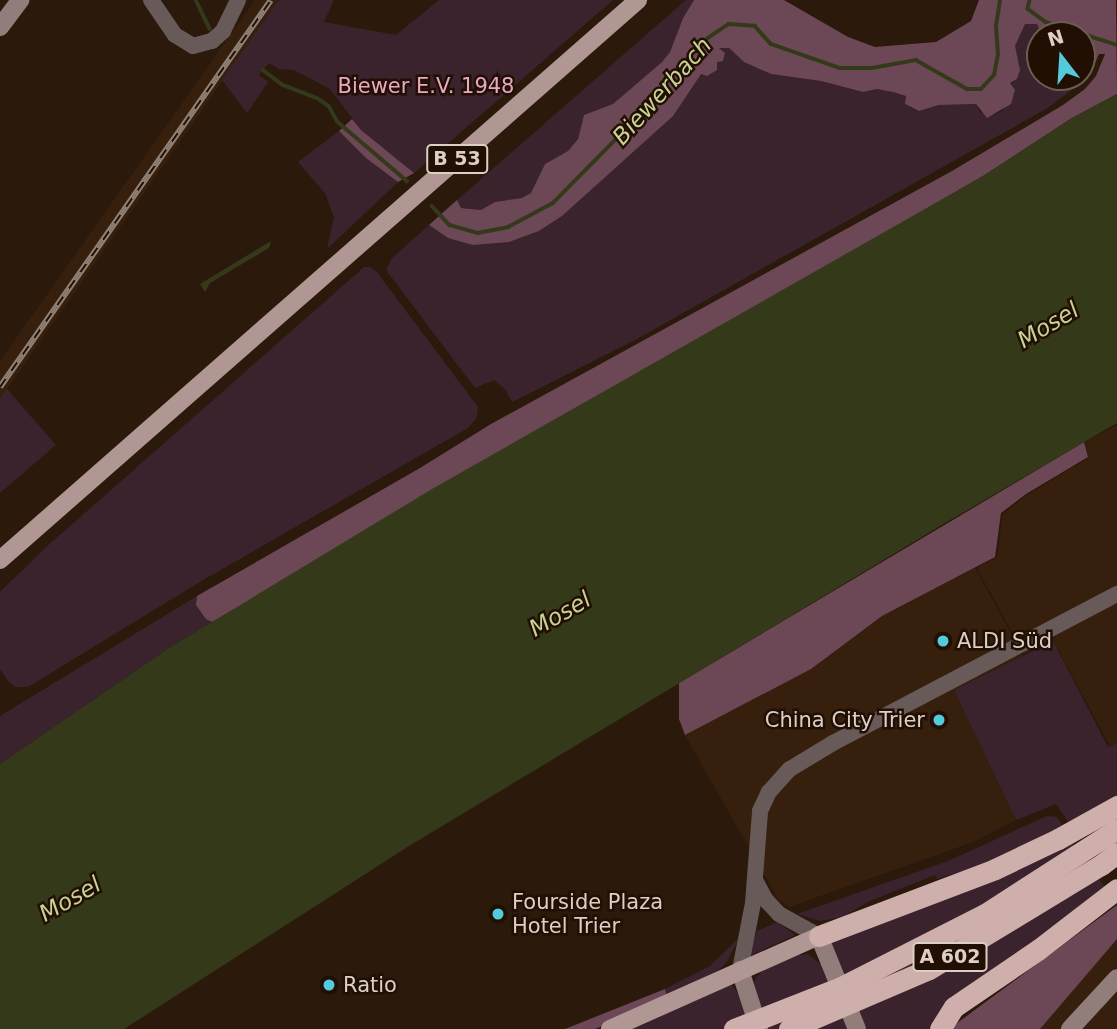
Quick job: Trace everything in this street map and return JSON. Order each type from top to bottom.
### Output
[{"type":"highway","points":[[818,936],[941,892],[1072,832],[1117,806]]},
{"type":"highway","name":"A 602","points":[[789,1029],[929,969],[1103,856],[1117,829]]},
{"type":"highway","name":"A 602","points":[[734,1029],[897,961],[1103,856]]},
{"type":"highway","points":[[940,1029],[954,1007],[1114,892]]},
{"type":"main road","points":[[0,27],[20,0]]},
{"type":"main road","name":"B 53","points":[[0,560],[638,0]]},
{"type":"main road","points":[[610,1029],[818,936],[857,1029]]},
{"type":"main road","points":[[740,970],[759,1029]]},
{"type":"main road","points":[[1070,1029],[1117,978]]},
{"type":"street","points":[[151,0],[175,35],[193,46],[212,41],[223,31],[238,0]]},
{"type":"street","points":[[740,970],[750,926],[760,811],[769,792],[790,769],[833,743],[1117,594]]},
{"type":"street","points":[[755,880],[765,899],[779,914],[818,936]]},
{"type":"shaded area","points":[[255,0],[279,0],[0,399],[0,361]]},
{"type":"shaded area","points":[[694,0],[784,0],[848,37],[875,47],[936,42],[971,21],[979,0],[1116,0],[1117,94],[1072,118],[983,176],[212,622],[206,619],[196,605],[197,596],[420,468],[491,424],[952,171],[1082,91],[1096,91],[1096,76],[1105,54],[1099,54],[1096,61],[1096,21],[1026,21],[1015,46],[1020,70],[1017,79],[1010,83],[1015,90],[1011,104],[987,118],[976,104],[939,105],[919,111],[905,104],[906,96],[893,92],[877,89],[863,92],[821,81],[771,74],[744,62],[729,48],[719,48],[725,53],[723,61],[717,62],[717,70],[707,76],[701,74],[673,116],[562,216],[539,231],[509,242],[473,245],[448,238],[429,225],[457,200],[461,208],[481,210],[495,202],[522,198],[531,193],[545,164],[568,151],[578,139],[584,115],[613,104],[662,62],[670,52],[683,18]]},
{"type":"shaded area","points":[[352,119],[361,130],[414,173],[398,182],[366,158],[339,131]]},
{"type":"shaded area","points":[[1117,425],[1117,742],[1110,746],[1053,640],[1024,654],[977,568],[997,557],[1003,514],[1027,495],[1089,458],[1085,442]]},
{"type":"shaded area","points":[[1084,442],[1088,457],[1026,494],[1001,513],[995,557],[882,616],[811,669],[685,735],[679,719],[679,683]]},
{"type":"shaded area","points":[[975,568],[1023,656],[954,690],[1016,820],[976,841],[789,907],[778,899],[685,735],[811,669],[882,616]]},
{"type":"shaded area","points":[[1117,905],[1117,939],[1040,1029],[949,1029]]},
{"type":"shaded area","points":[[1117,939],[1117,1029],[1040,1029],[1088,971]]},
{"type":"shaded area","points":[[665,989],[667,996],[595,1029],[565,1029]]},
{"type":"green space","name":"Biewer E.V. 1948","points":[[279,0],[334,0],[324,22],[396,35],[439,0],[613,0],[414,173],[361,130],[330,89],[294,70],[279,69],[269,63],[259,75],[268,82],[247,113],[222,80]]},
{"type":"green space","points":[[686,0],[694,0],[683,18],[670,52],[662,62],[613,104],[584,115],[578,139],[568,151],[545,164],[531,193],[522,198],[495,202],[482,210],[461,208],[457,200]]},
{"type":"green space","points":[[1026,24],[1026,91],[1070,91],[1046,109],[635,340],[512,402],[505,389],[494,380],[475,388],[386,270],[392,258],[429,225],[448,238],[509,242],[539,231],[562,216],[672,116],[701,73],[707,76],[717,70],[717,61],[723,60],[725,53],[719,48],[729,48],[744,62],[771,74],[821,81],[863,92],[877,89],[907,96],[909,107],[919,111],[939,105],[976,104],[980,112],[991,116],[1002,111],[1014,93],[1010,84],[1017,79],[1019,64],[1014,46]]},
{"type":"green space","points":[[339,131],[398,182],[327,249],[334,217],[325,193],[298,162]]},
{"type":"green space","points":[[364,267],[376,271],[478,407],[476,419],[468,428],[198,583],[28,687],[15,687],[0,669],[0,592],[44,549]]},
{"type":"green space","points":[[7,389],[56,445],[0,493],[0,399]]},
{"type":"green space","points":[[197,596],[196,605],[212,622],[169,648],[0,764],[0,716]]},
{"type":"green space","points":[[1053,641],[1108,747],[1117,743],[1117,795],[1069,823],[1056,804],[1016,820],[954,690]]},
{"type":"green space","points":[[1047,816],[1057,817],[1063,826],[1017,850],[937,879],[935,875],[870,901],[842,917],[820,921],[797,914],[948,861]]},
{"type":"green space","points":[[1073,844],[1105,887],[939,1012],[929,1029],[862,1029],[829,943],[1061,846],[1063,849]]},
{"type":"green space","points":[[777,922],[795,935],[749,956],[757,931]]},
{"type":"green space","points":[[740,937],[726,963],[716,972],[667,996],[665,989],[710,966]]},
{"type":"green space","points":[[808,954],[823,966],[849,1029],[768,1029],[753,985],[756,978],[762,971],[792,956]]},
{"type":"green space","points":[[730,983],[740,996],[753,1029],[632,1029]]},
{"type":"water","name":"Mosel","points":[[1117,94],[1117,423],[945,523],[409,846],[124,1029],[0,1029],[0,764],[169,648],[432,489],[983,176],[1072,118]]},
{"type":"water","points":[[271,241],[269,248],[210,283],[205,292],[200,284]]},
{"type":"waterway","name":"Biewerbach","points":[[196,0],[210,29]]},
{"type":"waterway","name":"Biewerbach","points":[[432,206],[450,225],[478,233],[508,227],[553,203],[633,122],[660,99],[665,81],[708,38],[729,24],[755,26],[771,44],[840,68],[872,68],[916,60],[967,89],[981,89],[994,75],[998,55],[996,26],[1000,0]]},
{"type":"waterway","name":"Biewerbach","points":[[1030,0],[1028,9],[1046,22],[1117,45]]},
{"type":"waterway","name":"Biewerbach","points":[[263,70],[283,85],[317,98],[329,106],[338,122],[407,181]]},
{"type":"railway","points":[[0,387],[271,0]]},
{"type":"place","name":"ALDI Süd","points":[[943,641]]},
{"type":"place","name":"China City Trier","points":[[939,720]]},
{"type":"place","name":"Fourside Plaza Hotel Trier","points":[[498,914]]},
{"type":"place","name":"Ratio","points":[[329,985]]}]
